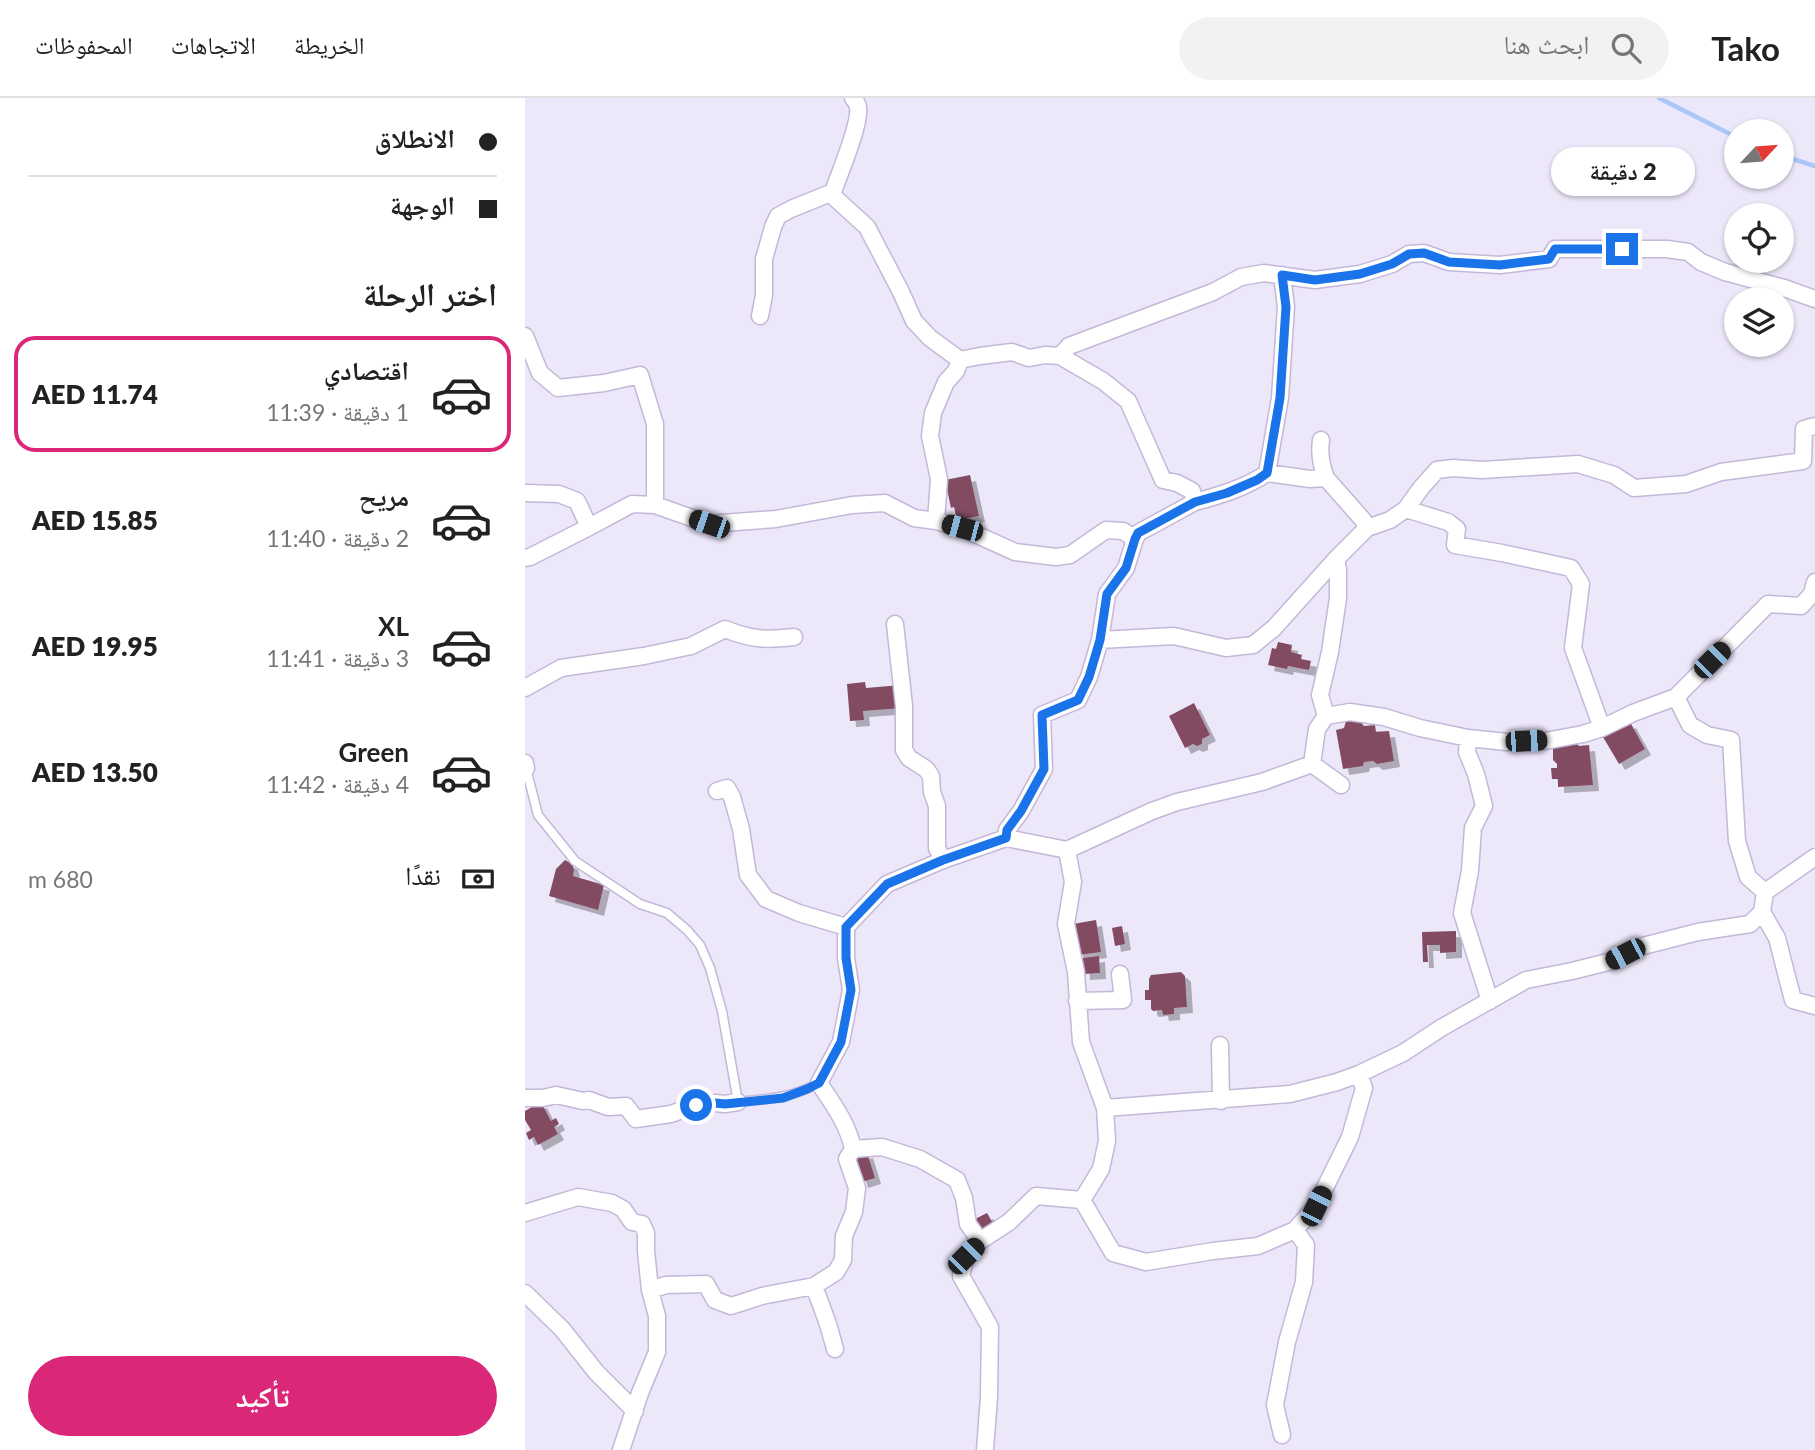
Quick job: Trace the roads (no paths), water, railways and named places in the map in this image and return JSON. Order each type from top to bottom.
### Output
[{"type":"street","points":[[853,98],[859,110],[833,192],[834,197],[867,227],[914,321],[930,338],[960,360],[1012,352],[1029,358],[1060,356],[1103,381],[1128,401],[1163,480],[1177,483],[1192,491],[1195,502]]},
{"type":"street","points":[[760,316],[764,295],[764,259],[778,216],[833,192]]},
{"type":"street","points":[[1060,356],[1069,346],[1213,292],[1241,277],[1264,273],[1315,280],[1360,274],[1392,264],[1409,254],[1424,253],[1449,262],[1500,265],[1549,259],[1555,249],[1667,249],[1688,252],[1701,262],[1725,272],[1815,299]]},
{"type":"street","points":[[1267,473],[1280,398],[1286,307],[1282,275]]},
{"type":"street","points":[[525,335],[540,373],[558,387],[604,383],[640,375],[655,424],[655,505]]},
{"type":"street","points":[[936,521],[939,479],[930,436],[933,412],[946,382],[956,371],[960,360]]},
{"type":"street","points":[[1100,640],[1174,636],[1226,648],[1253,645],[1274,628],[1336,558],[1367,528],[1390,520],[1406,509],[1437,470],[1578,464],[1613,475],[1634,488],[1686,484],[1721,472],[1803,461],[1804,429],[1815,426]]},
{"type":"street","points":[[1321,440],[1322,468],[1326,478],[1367,528]]},
{"type":"street","points":[[1006,838],[1007,830],[1021,811],[1044,769],[1042,715],[1078,700],[1089,677],[1100,640],[1107,594],[1126,568],[1138,533],[1195,502],[1227,493],[1267,473],[1310,479],[1326,478]]},
{"type":"street","points":[[525,493],[559,494],[577,501],[590,527]]},
{"type":"street","points":[[525,558],[590,527],[632,503],[655,505],[709,524],[776,519],[852,505],[885,503],[914,518],[962,528],[1015,552],[1056,557],[1070,555],[1106,530],[1123,531],[1135,539]]},
{"type":"street","points":[[1406,509],[1448,522],[1457,529],[1455,545],[1571,568],[1581,584],[1573,648],[1602,728]]},
{"type":"street","points":[[1327,716],[1320,695],[1338,598],[1336,558]]},
{"type":"street","points":[[1312,764],[1317,729],[1327,716],[1350,712],[1384,717],[1468,738],[1507,742],[1545,741],[1602,728],[1633,712],[1676,697],[1767,604],[1801,606],[1812,594],[1815,582]]},
{"type":"street","points":[[895,624],[904,706],[904,750],[909,758],[926,769],[931,776],[932,792],[937,806],[937,848],[943,860]]},
{"type":"street","points":[[525,688],[561,668],[691,646],[725,629],[764,640],[794,637]]},
{"type":"street","points":[[1676,697],[1690,725],[1707,735],[1731,740],[1737,841],[1748,877],[1765,892]]},
{"type":"street","points":[[1468,738],[1467,752],[1484,806],[1473,828],[1470,872],[1462,913],[1490,1001]]},
{"type":"street","points":[[1312,764],[1341,785]]},
{"type":"street","points":[[650,1290],[666,1285],[706,1284],[715,1300],[731,1306],[762,1296],[814,1286],[836,1272],[843,1260],[844,1236],[854,1212],[857,1188],[847,1159],[853,1149],[850,1137],[819,1083],[841,1042],[851,990],[846,958],[846,927],[887,884],[943,860],[1006,838],[1067,850],[1177,802],[1262,782],[1312,764]]},
{"type":"street","points":[[717,791],[727,788],[732,797],[741,829],[748,875],[766,899],[799,913],[846,927]]},
{"type":"street","points":[[1067,850],[1073,882],[1066,924],[1076,972],[1081,1042],[1105,1108],[1107,1141],[1101,1169],[1082,1200]]},
{"type":"street","points":[[1815,857],[1765,892],[1762,912],[1777,939],[1793,1000],[1815,1006]]},
{"type":"street","points":[[1105,1108],[1290,1094],[1337,1082],[1403,1053],[1441,1028],[1526,980],[1612,961],[1639,947],[1697,932],[1750,923],[1762,912]]},
{"type":"street","points":[[1077,1001],[1123,1000],[1120,974]]},
{"type":"street","points":[[1220,1045],[1221,1101]]},
{"type":"street","points":[[1082,1200],[1112,1253],[1146,1262],[1258,1246],[1296,1230],[1316,1206],[1350,1137],[1364,1088],[1359,1074]]},
{"type":"street","points":[[525,1098],[556,1095],[589,1100],[608,1107],[627,1106],[636,1119],[671,1114],[696,1105],[738,1102]]},
{"type":"street","points":[[853,1149],[882,1147],[920,1159],[957,1180],[964,1198],[968,1224],[981,1241]]},
{"type":"street","points":[[985,1450],[990,1327],[961,1276],[966,1256],[981,1241],[1009,1222],[1036,1196],[1082,1200]]},
{"type":"street","points":[[525,1213],[578,1197],[613,1203],[623,1209],[632,1222],[642,1224],[646,1233],[650,1290],[657,1316],[657,1352],[639,1392],[621,1450]]},
{"type":"street","points":[[1282,1435],[1275,1405],[1287,1342],[1304,1282],[1306,1245],[1296,1230]]},
{"type":"street","points":[[814,1286],[835,1349]]},
{"type":"street","points":[[525,1293],[562,1329],[596,1372],[635,1411]]},
{"type":"lane","points":[[525,767],[538,815],[575,861],[640,904],[667,913],[701,945],[722,1011],[738,1102],[783,1098],[819,1083]]},
{"type":"waterway","points":[[1659,98],[1724,131]]},
{"type":"waterway","points":[[1794,159],[1815,166]]}]
